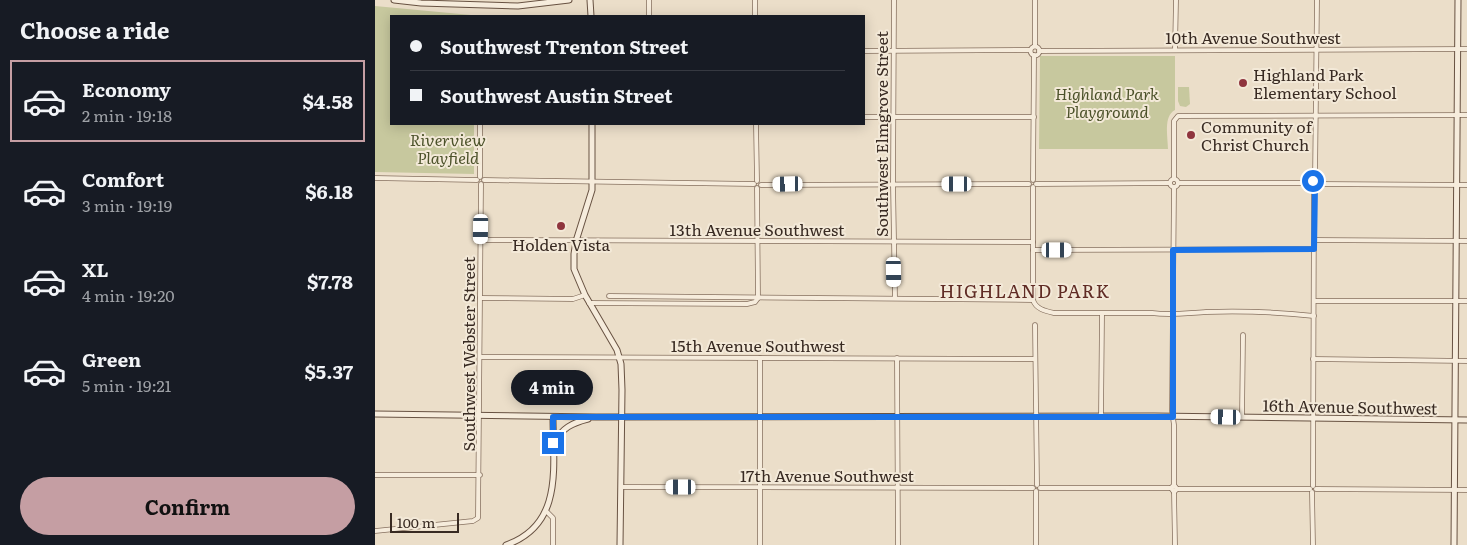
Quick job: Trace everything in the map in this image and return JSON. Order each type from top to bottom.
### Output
[{"type":"street","points":[[394,0],[518,6],[569,0]]},
{"type":"street","points":[[590,0],[591,15]]},
{"type":"street","points":[[649,0],[649,15]]},
{"type":"street","points":[[755,0],[755,15]]},
{"type":"street","name":"Southwest Elmgrove Street","points":[[894,0],[893,184],[895,298]]},
{"type":"street","points":[[1034,55],[1039,51],[1038,47],[1035,46],[1035,0]]},
{"type":"street","points":[[1175,50],[1176,0]]},
{"type":"street","points":[[1313,545],[1317,0]]},
{"type":"street","points":[[1454,545],[1458,0]]},
{"type":"street","points":[[865,51],[1030,50],[1035,46]]},
{"type":"street","name":"10th Avenue Southwest","points":[[1039,51],[1467,49]]},
{"type":"street","points":[[1030,50],[1034,55],[1033,300],[1038,308],[1054,313],[1152,313],[1173,316],[1219,312],[1314,316]]},
{"type":"street","points":[[1175,545],[1172,185],[1174,179],[1174,122],[1177,117],[1467,115]]},
{"type":"street","points":[[865,117],[1034,117]]},
{"type":"street","name":"Southwest Webster Street","points":[[375,531],[473,521],[477,520],[479,514],[480,125]]},
{"type":"street","points":[[592,125],[592,181],[590,198],[576,241],[574,270],[589,303],[620,358],[622,417],[620,545]]},
{"type":"street","points":[[589,303],[747,304],[755,302],[759,298],[757,125]]},
{"type":"street","points":[[375,178],[757,184],[1177,186],[1178,183],[1315,183],[1467,185]]},
{"type":"street","points":[[1174,179],[1178,183]]},
{"type":"street","name":"13th Avenue Southwest","points":[[480,240],[1033,242]]},
{"type":"street","points":[[1314,240],[1467,241]]},
{"type":"street","points":[[1033,250],[1314,249]]},
{"type":"street","points":[[481,298],[573,299],[585,295]]},
{"type":"street","points":[[609,296],[1033,300]]},
{"type":"street","points":[[1314,301],[1467,301]]},
{"type":"street","points":[[1101,416],[1102,314]]},
{"type":"street","points":[[1035,325],[1036,545]]},
{"type":"street","points":[[1242,417],[1243,335]]},
{"type":"street","name":"15th Avenue Southwest","points":[[480,357],[1035,359]]},
{"type":"street","points":[[760,358],[760,545]]},
{"type":"street","points":[[897,358],[898,545]]},
{"type":"street","points":[[1313,359],[1467,360]]},
{"type":"street","name":"16th Avenue Southwest","points":[[375,414],[553,417],[1101,416],[1467,420]]},
{"type":"street","points":[[506,545],[527,534],[538,524],[550,502],[553,478],[553,417]]},
{"type":"street","points":[[553,443],[568,425],[596,417]]},
{"type":"street","points":[[375,474],[480,475]]},
{"type":"street","name":"17th Avenue Southwest","points":[[621,487],[1467,490]]},
{"type":"street","points":[[546,511],[553,518],[553,545]]},
{"type":"green space","name":"Riverview Playfield","points":[[375,6],[471,15],[390,15],[390,125],[474,125],[474,174],[375,172]]},
{"type":"green space","name":"Highland Park Playground","points":[[1040,56],[1175,56],[1175,110],[1171,113],[1168,122],[1168,149],[1039,149]]},
{"type":"green space","points":[[1178,87],[1189,87],[1190,104],[1186,107],[1180,106],[1178,101]]},
{"type":"place","name":"Highland Park Elementary School","points":[[1243,83]]},
{"type":"place","name":"Community of Christ Church","points":[[1191,135]]},
{"type":"place","name":"Holden Vista","points":[[561,226]]},
{"type":"district","name":"HIGHLAND PARK","points":[[1025,290]]},
{"type":"route","points":[[553,443],[553,417],[1173,417],[1173,250],[1314,249],[1315,186],[1312,184],[1313,181]]}]
